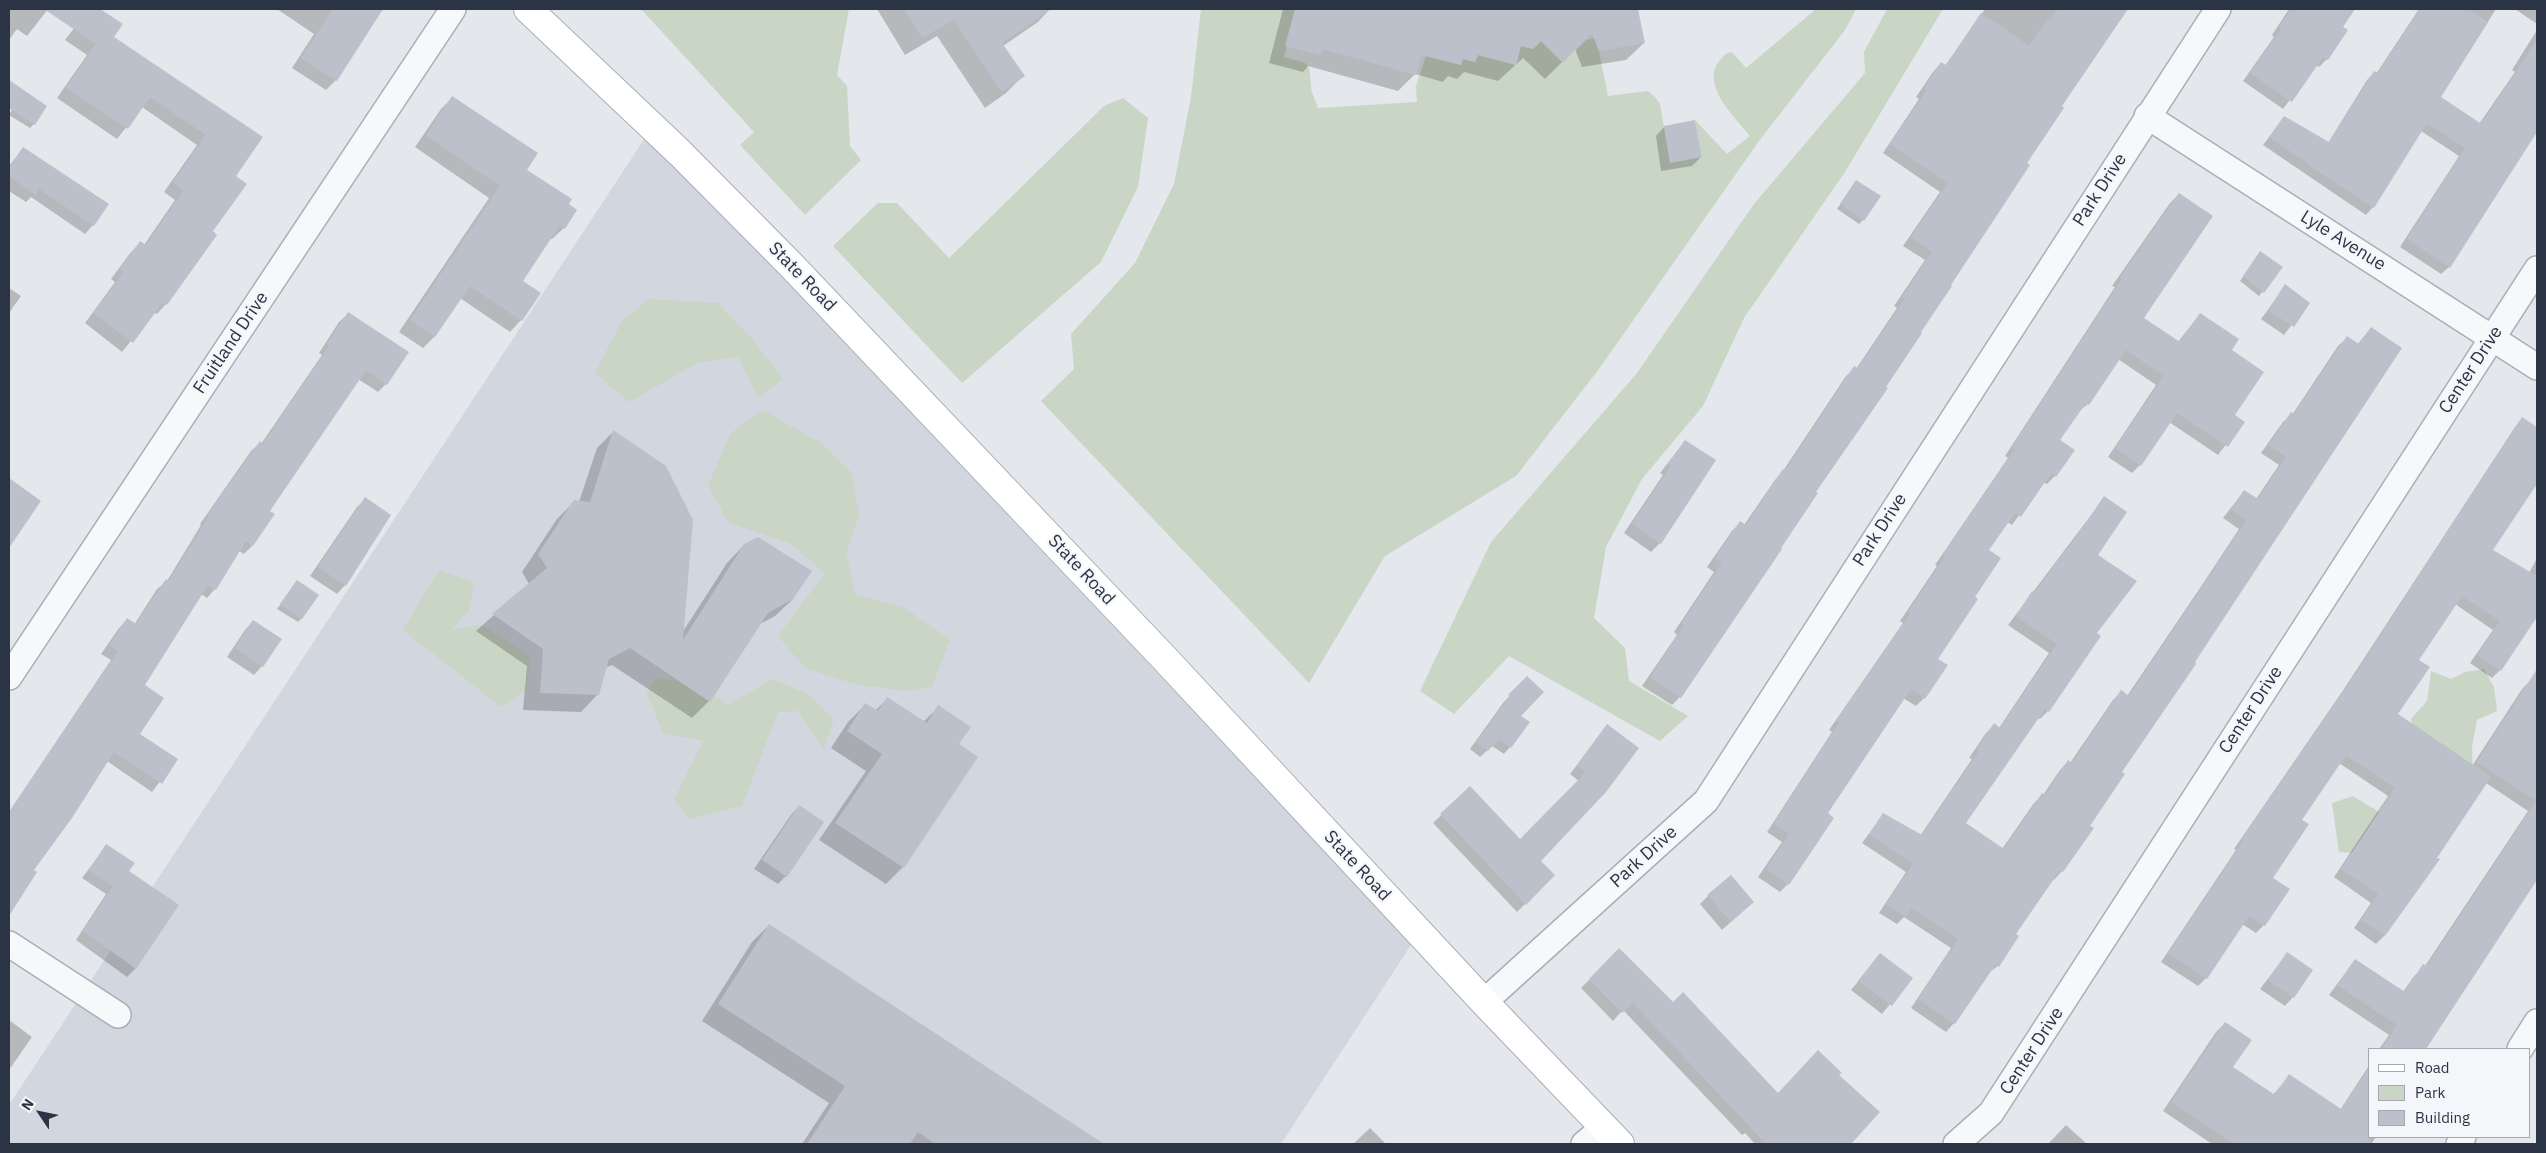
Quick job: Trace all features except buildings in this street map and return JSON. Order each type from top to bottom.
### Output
[{"type":"main road","name":"State Road","points":[[528,9],[680,153],[798,272],[1160,654],[1484,1002],[1602,1139]]},
{"type":"street","name":"Fruitland Drive","points":[[9,677],[453,9]]},
{"type":"street","name":"Park Drive","points":[[1484,1002],[1706,801],[2147,116],[2218,9]]},
{"type":"street","name":"Lyle Avenue","points":[[2147,116],[2537,367]]},
{"type":"street","name":"Center Drive","points":[[1956,1144],[1992,1112],[2537,269]]},
{"type":"street","points":[[9,944],[118,1015]]},
{"type":"street","points":[[2521,1048],[2537,1022]]},
{"type":"shaded area","points":[[647,135],[1413,942],[1281,1144],[9,1144],[9,1105]]},
{"type":"green space","points":[[641,9],[849,9],[837,75],[847,86],[850,146],[861,160],[805,215],[740,145],[754,132]]},
{"type":"green space","points":[[1201,9],[1295,9],[1284,57],[1307,64],[1309,67],[1312,91],[1318,108],[1417,102],[1416,86],[1426,56],[1461,65],[1463,59],[1475,62],[1478,55],[1516,65],[1521,46],[1533,49],[1541,41],[1563,63],[1586,40],[1594,38],[1599,51],[1608,96],[1648,91],[1660,104],[1670,163],[1702,157],[1695,120],[1727,154],[1750,136],[1729,111],[1717,90],[1714,80],[1715,70],[1724,56],[1732,52],[1746,68],[1816,9],[1856,9],[1845,30],[1759,141],[1599,369],[1516,476],[1385,556],[1309,683],[1041,401],[1074,369],[1071,334],[1135,263],[1174,184],[1191,97]]},
{"type":"green space","points":[[1887,9],[1943,9],[1845,172],[1744,318],[1703,406],[1642,479],[1606,547],[1594,618],[1625,648],[1629,681],[1688,716],[1660,741],[1509,656],[1454,714],[1420,691],[1491,542],[1637,373],[1754,204],[1865,73],[1864,52]]},
{"type":"green space","points":[[1123,98],[1148,118],[1138,187],[1101,262],[962,383],[833,246],[878,203],[897,203],[949,258],[1104,106]]},
{"type":"green space","points":[[649,299],[718,303],[752,339],[783,379],[758,397],[738,357],[699,362],[629,402],[595,373],[622,321]]},
{"type":"green space","points":[[763,410],[821,443],[851,472],[859,514],[846,553],[855,594],[904,608],[950,639],[932,687],[909,691],[858,685],[805,668],[778,636],[825,573],[791,544],[728,522],[708,485],[731,433]]},
{"type":"green space","points":[[439,570],[474,583],[469,610],[452,629],[482,625],[530,657],[526,690],[501,707],[403,630]]},
{"type":"green space","points":[[2484,669],[2494,687],[2497,711],[2477,720],[2472,747],[2473,785],[2382,855],[2339,852],[2332,803],[2353,796],[2384,815],[2417,761],[2411,719],[2427,701],[2431,671],[2451,679],[2465,672]]},
{"type":"green space","points":[[655,677],[701,686],[729,705],[772,679],[808,694],[834,719],[824,749],[798,711],[778,712],[742,806],[689,819],[674,800],[703,741],[663,733],[647,693]]}]
